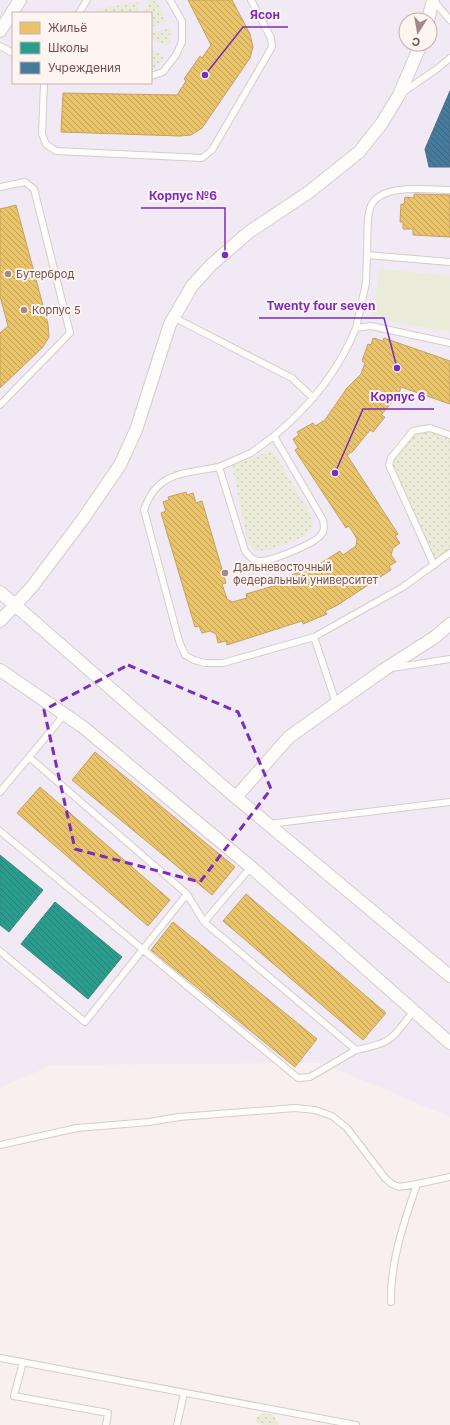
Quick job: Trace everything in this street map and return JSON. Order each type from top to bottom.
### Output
[{"type":"street","points":[[12,12],[20,0]]},
{"type":"street","points":[[430,12],[433,0]]},
{"type":"street","points":[[0,31],[12,12]]},
{"type":"street","points":[[0,621],[31,588],[83,519],[120,465],[136,430],[157,360],[173,317],[192,286],[211,265],[249,232],[309,192],[359,152],[382,123],[399,95],[418,52]]},
{"type":"street","points":[[0,592],[236,797],[450,976]]},
{"type":"street","points":[[236,797],[289,737],[385,669],[435,637],[450,624]]},
{"type":"street","points":[[0,670],[83,727],[250,868],[450,1043]]},
{"type":"lane","points":[[80,12],[87,0]]},
{"type":"lane","points":[[152,76],[164,72],[176,55],[182,42],[182,21],[170,0]]},
{"type":"lane","points":[[44,84],[42,134],[46,144],[56,151],[202,158],[212,150],[272,48],[271,38],[251,0]]},
{"type":"lane","points":[[433,0],[450,20]]},
{"type":"lane","points":[[0,46],[12,53]]},
{"type":"lane","points":[[399,95],[450,58]]},
{"type":"lane","points":[[0,187],[25,182],[34,189],[70,333],[0,405]]},
{"type":"lane","points":[[450,190],[397,190],[384,192],[375,198],[370,209],[366,283],[356,328],[348,349],[335,370],[294,419],[274,436],[250,453],[219,467],[165,479],[149,496],[144,510],[179,641],[185,655],[194,660],[205,663],[223,664],[314,638],[403,587],[450,554]]},
{"type":"lane","points":[[367,255],[450,262]]},
{"type":"lane","points":[[173,317],[250,358],[287,375],[313,398]]},
{"type":"lane","points":[[356,328],[371,326],[450,343]]},
{"type":"lane","points":[[434,565],[389,465],[391,458],[413,431],[430,428],[450,435]]},
{"type":"lane","points":[[219,467],[244,550],[251,558],[260,561],[271,559],[314,541],[322,534],[324,528],[323,520],[274,436]]},
{"type":"lane","points":[[314,638],[336,703]]},
{"type":"lane","points":[[385,669],[450,659]]},
{"type":"lane","points":[[0,792],[64,715]]},
{"type":"lane","points":[[29,757],[187,894],[204,922],[356,1050]]},
{"type":"lane","points":[[268,824],[450,802]]},
{"type":"lane","points":[[0,831],[298,1078],[310,1077],[356,1050],[380,1046],[388,1041],[413,1012]]},
{"type":"lane","points":[[204,922],[250,868]]},
{"type":"lane","points":[[0,951],[85,1022],[187,894]]},
{"type":"lane","points":[[0,1145],[77,1128],[180,1117],[295,1108],[315,1110],[332,1116],[347,1128],[385,1178],[392,1184],[399,1187],[450,1177]]},
{"type":"lane","points":[[391,1302],[392,1274],[402,1227],[417,1184]]},
{"type":"lane","points":[[0,1358],[356,1425]]},
{"type":"lane","points":[[23,1362],[14,1396],[108,1413],[106,1425]]},
{"type":"lane","points":[[177,1425],[184,1393]]},
{"type":"highlighted area","points":[[128,665],[238,712],[271,789],[200,882],[75,849],[44,710]]},
{"type":"shaded area","name":"Дальневосточный федеральный университет","points":[[0,0],[450,0],[450,1117],[322,1063],[52,1065],[0,1088]]},
{"type":"green space","points":[[149,0],[156,0],[167,21],[152,27],[152,12],[145,12]]},
{"type":"green space","points":[[139,2],[137,12],[102,12],[97,9]]},
{"type":"green space","points":[[170,28],[169,46],[152,39],[152,33]]},
{"type":"green space","points":[[152,50],[164,57],[152,71]]},
{"type":"green space","points":[[380,269],[450,276],[450,332],[372,318]]},
{"type":"green space","points":[[430,428],[450,435],[450,553],[434,565],[389,465],[413,431]]},
{"type":"green space","points":[[272,450],[311,515],[312,526],[303,537],[269,550],[256,551],[248,542],[232,466]]},
{"type":"green space","points":[[264,1413],[273,1415],[279,1425],[264,1425],[255,1423],[257,1417]]},
{"type":"building: Жильё","points":[[188,0],[232,0],[250,34],[253,47],[250,58],[202,128],[191,135],[180,136],[61,132],[63,93],[177,95],[186,81],[184,79],[200,56],[202,58],[211,45]]},
{"type":"building: Жильё","points":[[414,194],[450,195],[450,237],[413,235],[413,229],[403,229],[403,222],[400,222],[401,204],[404,204],[405,197],[414,198]]},
{"type":"building: Жильё","name":"Корпус 5","points":[[16,205],[48,324],[49,337],[43,347],[0,388],[0,333],[8,326],[0,296],[0,209]]},
{"type":"building: Жильё","points":[[373,338],[383,341],[384,338],[450,361],[450,404],[401,387],[399,394],[381,415],[385,417],[373,432],[370,430],[353,451],[347,455],[398,534],[395,536],[400,543],[393,548],[391,555],[396,562],[389,566],[391,570],[336,606],[325,611],[327,614],[303,624],[302,621],[227,645],[226,641],[218,643],[216,634],[210,631],[202,633],[199,626],[195,627],[161,513],[166,511],[163,502],[169,500],[168,497],[186,492],[187,495],[193,493],[196,503],[202,501],[226,583],[222,584],[227,599],[232,602],[247,598],[246,594],[284,582],[283,579],[305,569],[306,571],[313,568],[340,551],[343,555],[356,546],[357,539],[349,526],[346,528],[295,450],[298,448],[293,439],[299,435],[297,432],[313,423],[315,426],[325,420],[347,388],[361,374],[365,363],[362,361],[368,344],[371,345]]},
{"type":"building: Жильё","points":[[95,752],[235,867],[212,895],[72,780]]},
{"type":"building: Жильё","points":[[40,787],[170,900],[148,926],[17,813]]},
{"type":"building: Жильё","points":[[246,894],[386,1013],[363,1040],[223,921]]},
{"type":"building: Жильё","points":[[173,922],[317,1039],[295,1067],[151,950]]},
{"type":"building: Школы","points":[[0,855],[43,890],[9,932],[0,925]]},
{"type":"building: Школы","points":[[55,902],[122,957],[88,999],[21,944]]},
{"type":"building: Учреждения","points":[[450,91],[450,167],[429,167],[425,149]]},
{"type":"place","name":"Ясон","points":[[205,75]]},
{"type":"place","name":"Корпус №6","points":[[225,255]]},
{"type":"place","name":"Бутерброд","points":[[8,274]]},
{"type":"place","name":"Корпус 5","points":[[24,310]]},
{"type":"place","name":"Twenty four seven","points":[[397,368]]},
{"type":"place","name":"Корпус 6","points":[[335,473]]},
{"type":"place","name":"Дальневосточный федеральный университет","points":[[225,573]]}]
